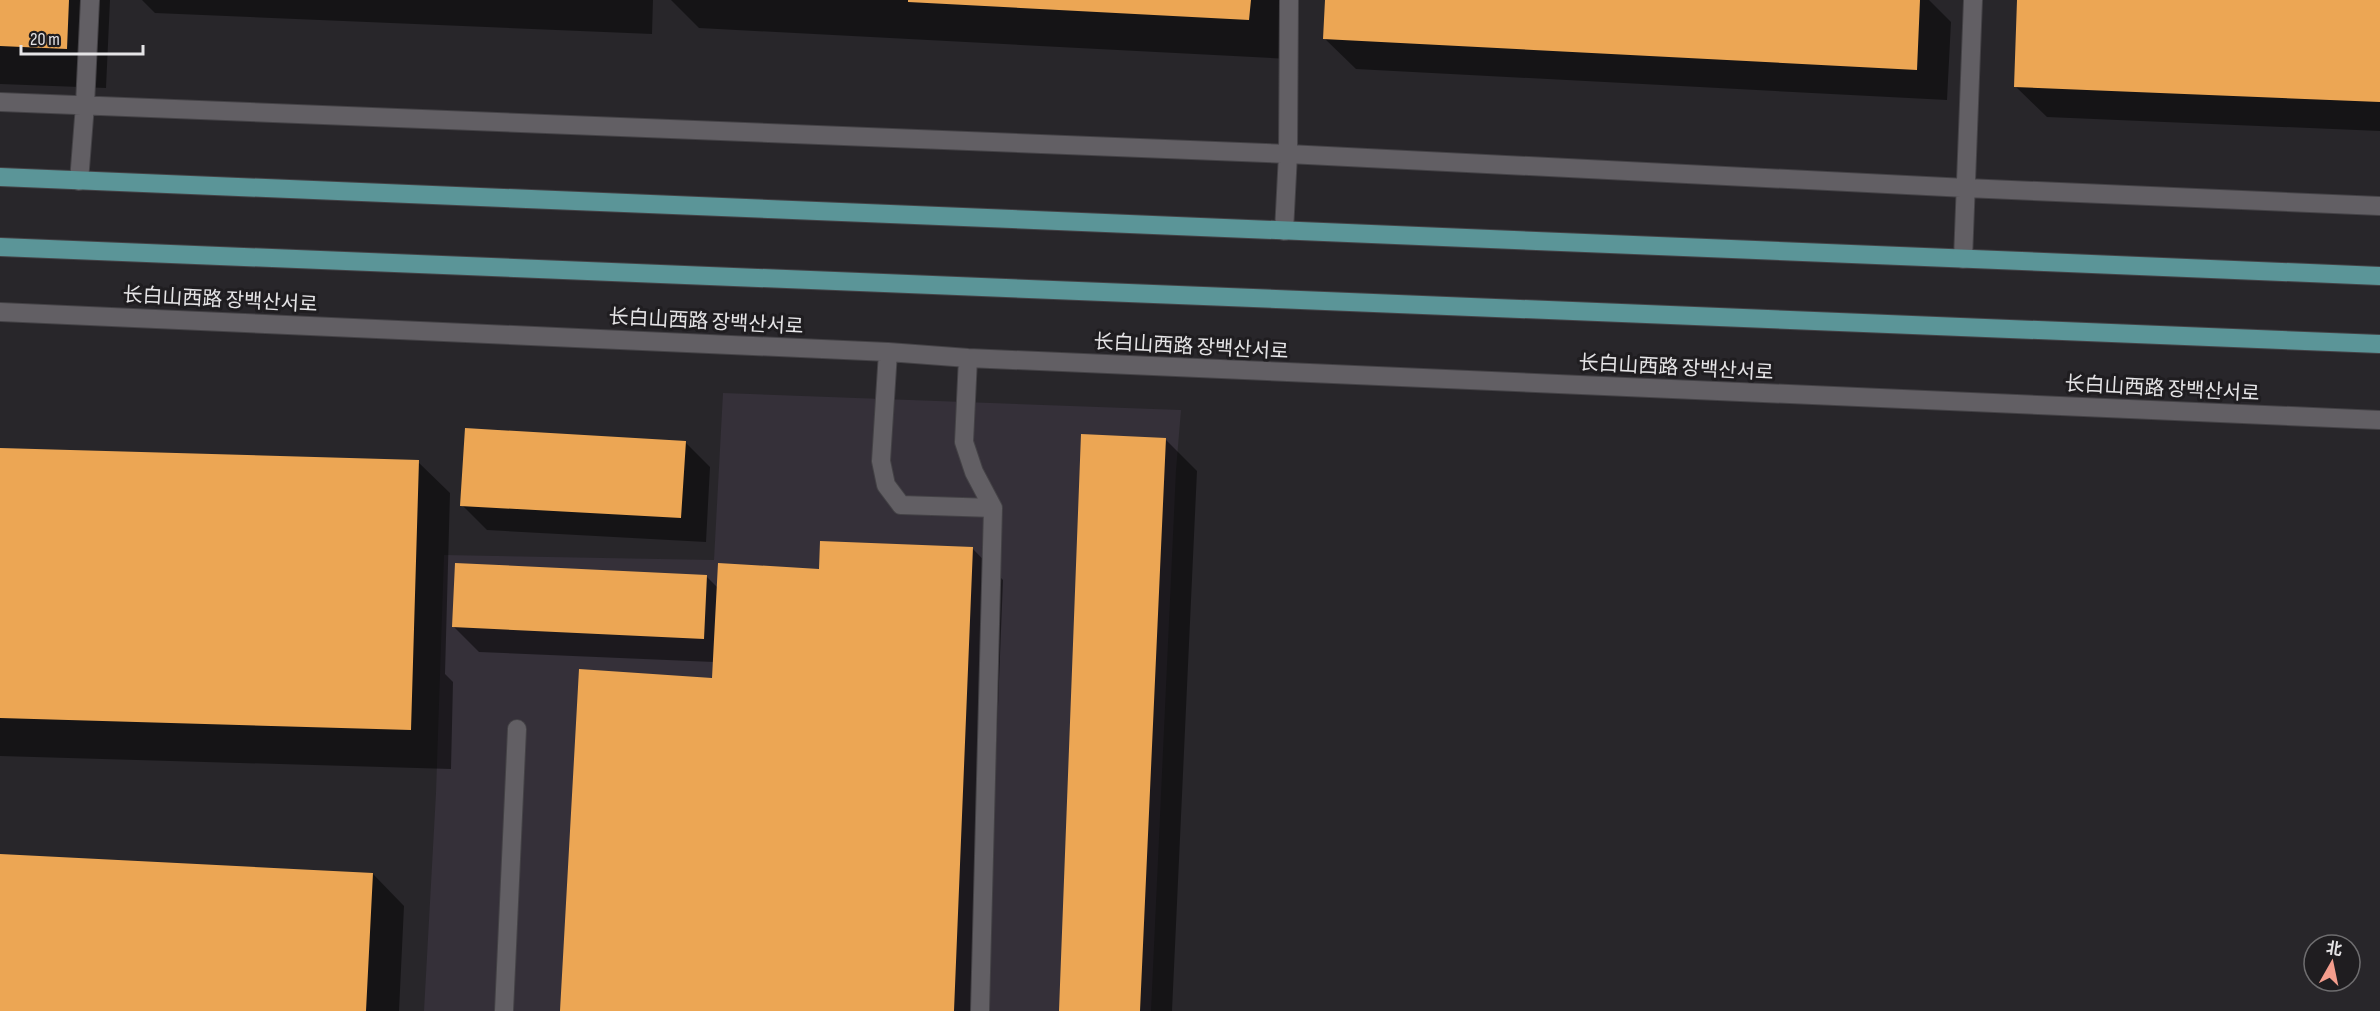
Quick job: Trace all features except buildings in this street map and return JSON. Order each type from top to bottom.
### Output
[{"type":"main road","points":[[0,177],[2380,276]]},
{"type":"main road","points":[[0,247],[2380,344]]},
{"type":"street","points":[[79,181],[90,0]]},
{"type":"street","points":[[1284,231],[1288,154],[1289,0]]},
{"type":"street","points":[[1964,259],[1972,0]]},
{"type":"street","points":[[0,102],[1288,154],[2380,206]]},
{"type":"street","name":"长白山西路 장백산서로","points":[[0,312],[888,352],[968,358],[2380,420]]},
{"type":"street","points":[[888,352],[881,461],[886,485],[901,505],[993,508]]},
{"type":"street","points":[[968,358],[964,442],[974,472],[993,508],[980,1011]]},
{"type":"street","points":[[504,1011],[517,729]]},
{"type":"shaded area","points":[[723,393],[1181,410],[1176,470],[1151,1011],[424,1011],[436,793],[444,555],[714,560]]}]
